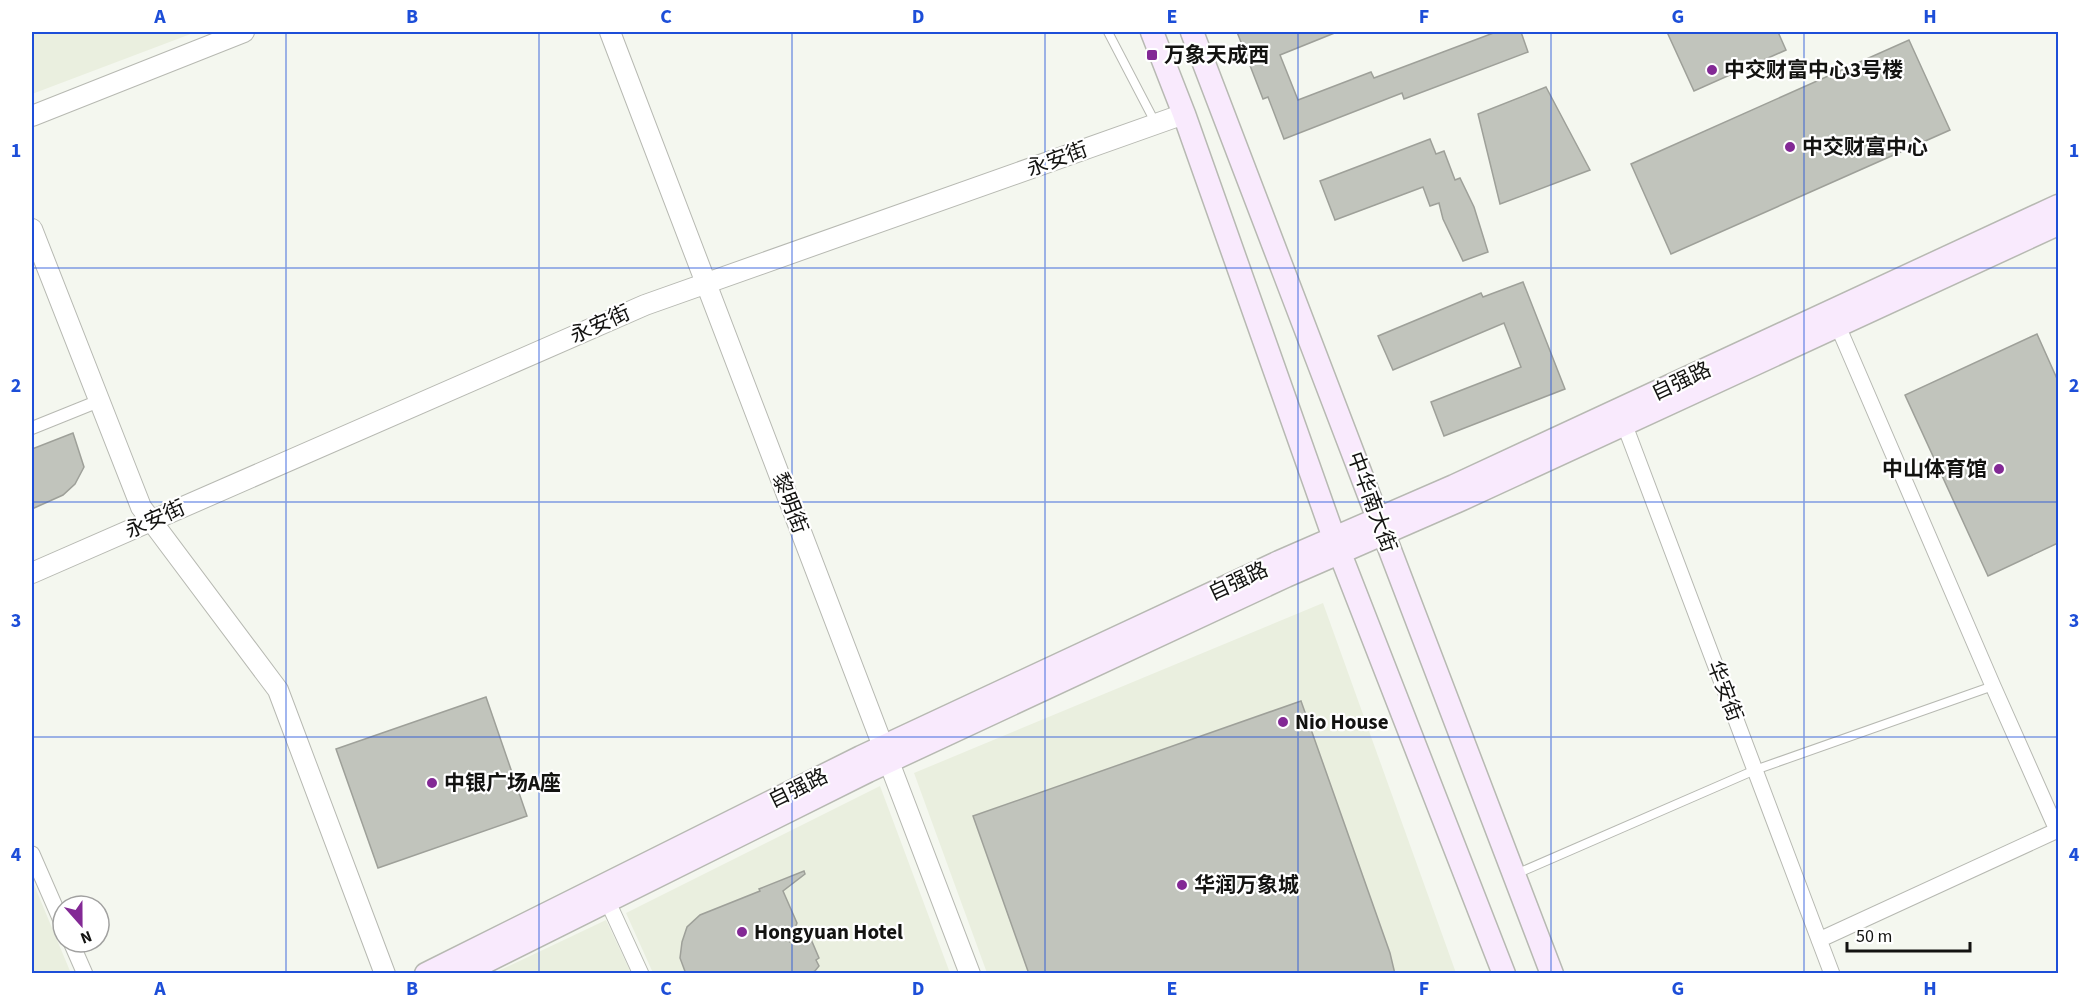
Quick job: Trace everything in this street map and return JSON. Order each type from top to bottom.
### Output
[{"type":"main road","points":[[1152,32],[1184,114],[1337,545],[1504,974]]},
{"type":"main road","name":"中华南大街","points":[[1192,32],[1552,974]]},
{"type":"main road","name":"自强路","points":[[426,974],[886,754],[1835,318],[2058,206]]},
{"type":"main road","name":"自强路","points":[[1835,318],[2058,224]]},
{"type":"main road","name":"自强路","points":[[461,974],[886,754]]},
{"type":"street","points":[[32,116],[244,32]]},
{"type":"street","name":"黎明街","points":[[610,32],[970,974]]},
{"type":"street","name":"永安街","points":[[32,573],[645,305],[1184,114]]},
{"type":"street","points":[[32,229],[141,507],[278,690],[385,974]]},
{"type":"street","points":[[1819,940],[2058,830],[1993,686],[1835,318]]},
{"type":"street","points":[[32,428],[99,401]]},
{"type":"street","name":"华安街","points":[[1622,417],[1832,974]]},
{"type":"street","points":[[32,854],[51,898]]},
{"type":"street","points":[[607,900],[641,974]]},
{"type":"street","points":[[76,954],[85,974]]},
{"type":"lane","points":[[1108,32],[1156,124]]},
{"type":"lane","points":[[1515,875],[1755,770],[1993,686]]},
{"type":"shaded area","points":[[32,32],[196,32],[32,94]]},
{"type":"shaded area","points":[[1323,603],[1456,973],[987,973],[914,773]]},
{"type":"shaded area","points":[[880,786],[950,973],[653,973],[626,913]]},
{"type":"shaded area","points":[[32,880],[51,926],[51,954],[63,954],[71,973],[32,973]]},
{"type":"shaded area","points":[[606,920],[631,973],[494,973]]},
{"type":"building","points":[[1237,32],[1337,32],[1280,55],[1298,100],[1371,72],[1374,78],[1496,32],[1521,32],[1528,52],[1404,99],[1402,93],[1284,139],[1268,97],[1263,99]]},
{"type":"building","name":"中交财富中心3号楼","points":[[1667,32],[1778,32],[1786,50],[1694,91]]},
{"type":"building","name":"中交财富中心","points":[[1909,40],[1950,130],[1671,254],[1631,164]]},
{"type":"building","points":[[1546,87],[1590,170],[1500,204],[1478,114]]},
{"type":"building","points":[[1430,139],[1436,154],[1444,151],[1455,180],[1460,178],[1474,207],[1488,252],[1463,261],[1443,219],[1439,203],[1430,206],[1423,187],[1335,220],[1320,181]]},
{"type":"building","points":[[1523,282],[1565,389],[1444,436],[1431,402],[1521,367],[1504,323],[1393,370],[1378,336],[1481,293],[1483,297]]},
{"type":"building","name":"中山体育馆","points":[[2037,334],[2058,381],[2058,543],[1988,576],[1905,395]]},
{"type":"building","points":[[73,433],[84,467],[75,484],[63,495],[32,509],[32,449]]},
{"type":"building","name":"中银广场A座","points":[[486,697],[527,816],[378,868],[336,749]]},
{"type":"building","name":"华润万象城","points":[[1301,701],[1390,953],[1395,974],[1029,974],[973,816]]},
{"type":"building","name":"Hongyuan Hotel","points":[[804,871],[805,874],[783,891],[797,923],[790,942],[810,937],[819,958],[816,960],[819,966],[815,971],[810,974],[686,974],[680,958],[682,942],[687,927],[700,915]]},
{"type":"place","name":"万象天成西","points":[[1152,55]]},
{"type":"place","name":"中交财富中心3号楼","points":[[1712,70]]},
{"type":"place","name":"中交财富中心","points":[[1790,147]]},
{"type":"place","name":"中山体育馆","points":[[1999,469]]},
{"type":"place","name":"Nio House","points":[[1283,722]]},
{"type":"place","name":"中银广场A座","points":[[432,783]]},
{"type":"place","name":"华润万象城","points":[[1182,885]]},
{"type":"place","name":"Hongyuan Hotel","points":[[742,932]]}]
